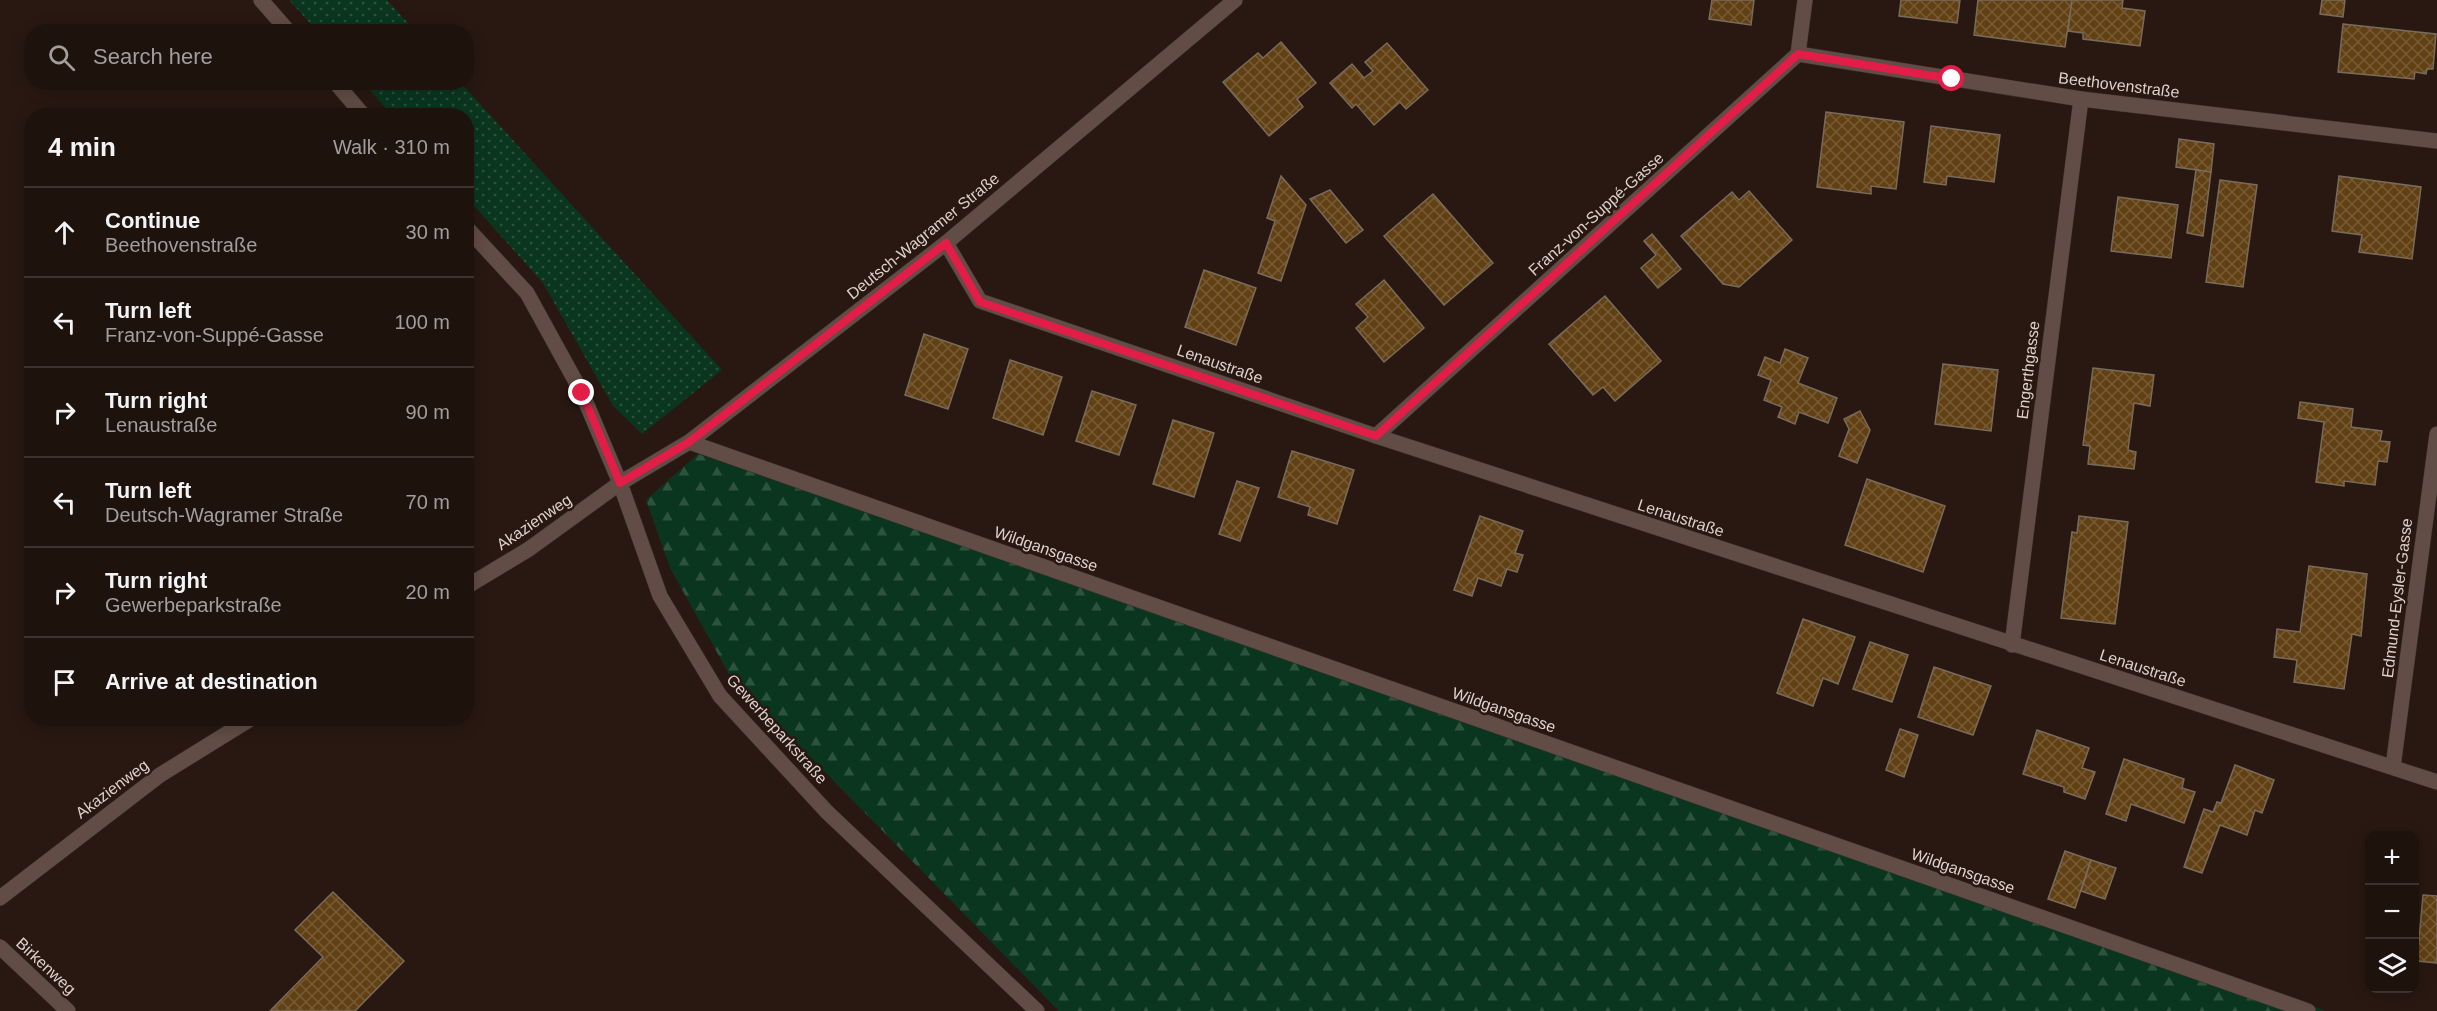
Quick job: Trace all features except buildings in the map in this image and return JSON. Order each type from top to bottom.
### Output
[{"type":"street","points":[[261,0],[282,24]]},
{"type":"street","name":"Deutsch-Wagramer Straße","points":[[620,483],[689,442],[946,243],[1235,0]]},
{"type":"street","points":[[1798,54],[1805,0]]},
{"type":"street","name":"Beethovenstraße","points":[[1798,54],[2081,99],[2437,141]]},
{"type":"street","name":"Franz-von-Suppé-Gasse","points":[[1376,436],[1798,54]]},
{"type":"street","points":[[341,90],[357,108]]},
{"type":"street","name":"Engerthgasse","points":[[2012,645],[2081,99]]},
{"type":"street","name":"Gewerbeparkstraße","points":[[474,236],[527,293],[582,393],[620,483],[660,596],[720,696],[827,812],[1037,1011]]},
{"type":"street","name":"Lenaustraße","points":[[946,243],[980,302],[1376,436],[2437,782]]},
{"type":"street","name":"Edmund-Eysler-Gasse","points":[[2393,767],[2437,434]]},
{"type":"street","name":"Wildgansgasse","points":[[689,442],[2308,1011]]},
{"type":"street","name":"Akazienweg","points":[[474,582],[529,549],[620,483]]},
{"type":"street","name":"Akazienweg","points":[[0,898],[160,775],[239,726]]},
{"type":"street","name":"Birkenweg","points":[[0,947],[68,1011]]},
{"type":"green space","points":[[289,0],[387,0],[409,24],[311,24]]},
{"type":"green space","points":[[369,90],[467,90],[722,370],[642,434],[613,406],[543,283],[474,206],[474,108],[386,108]]},
{"type":"green space","points":[[698,454],[2326,1011],[1059,1011],[729,674],[670,568],[646,500]]},
{"type":"route","points":[[582,393],[620,483],[689,442],[946,243],[980,302],[1376,436],[1798,54],[1952,79]]}]
